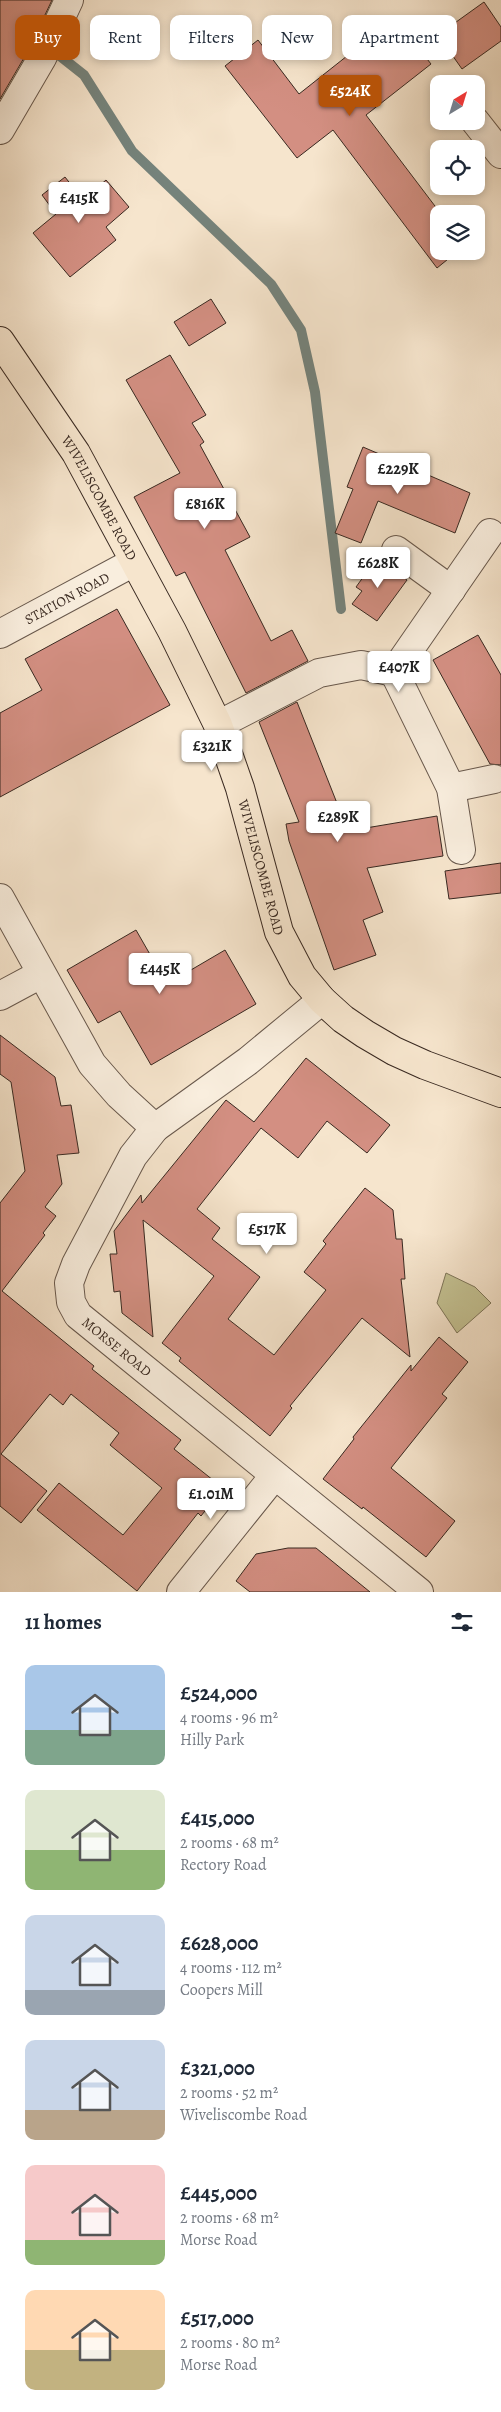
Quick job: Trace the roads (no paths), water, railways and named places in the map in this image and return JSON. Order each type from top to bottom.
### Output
[{"type":"main road","name":"WIVELISCOMBE ROAD","points":[[0,341],[76,452],[172,631],[218,725],[240,788],[279,932],[302,976],[322,1000],[343,1019],[394,1051],[501,1094]]},
{"type":"street","points":[[0,130],[42,58],[69,0]]},
{"type":"street","points":[[484,130],[499,146]]},
{"type":"street","points":[[394,672],[490,533]]},
{"type":"street","points":[[396,550],[451,590]]},
{"type":"street","name":"STATION ROAD","points":[[0,634],[134,562]]},
{"type":"street","points":[[218,725],[319,673],[361,665],[394,672]]},
{"type":"street","points":[[394,672],[451,788],[461,850]]},
{"type":"street","points":[[451,788],[494,779]]},
{"type":"street","points":[[0,898],[92,1064],[119,1094],[155,1128]]},
{"type":"street","points":[[0,996],[41,974]]},
{"type":"street","name":"MORSE ROAD","points":[[322,1000],[248,1061],[155,1128],[133,1156],[76,1264],[69,1283],[71,1302],[78,1316],[419,1592]]},
{"type":"street","points":[[181,1592],[274,1476]]},
{"type":"waterway","points":[[65,60],[84,75],[132,151],[271,284],[301,330],[315,392],[341,609]]}]
